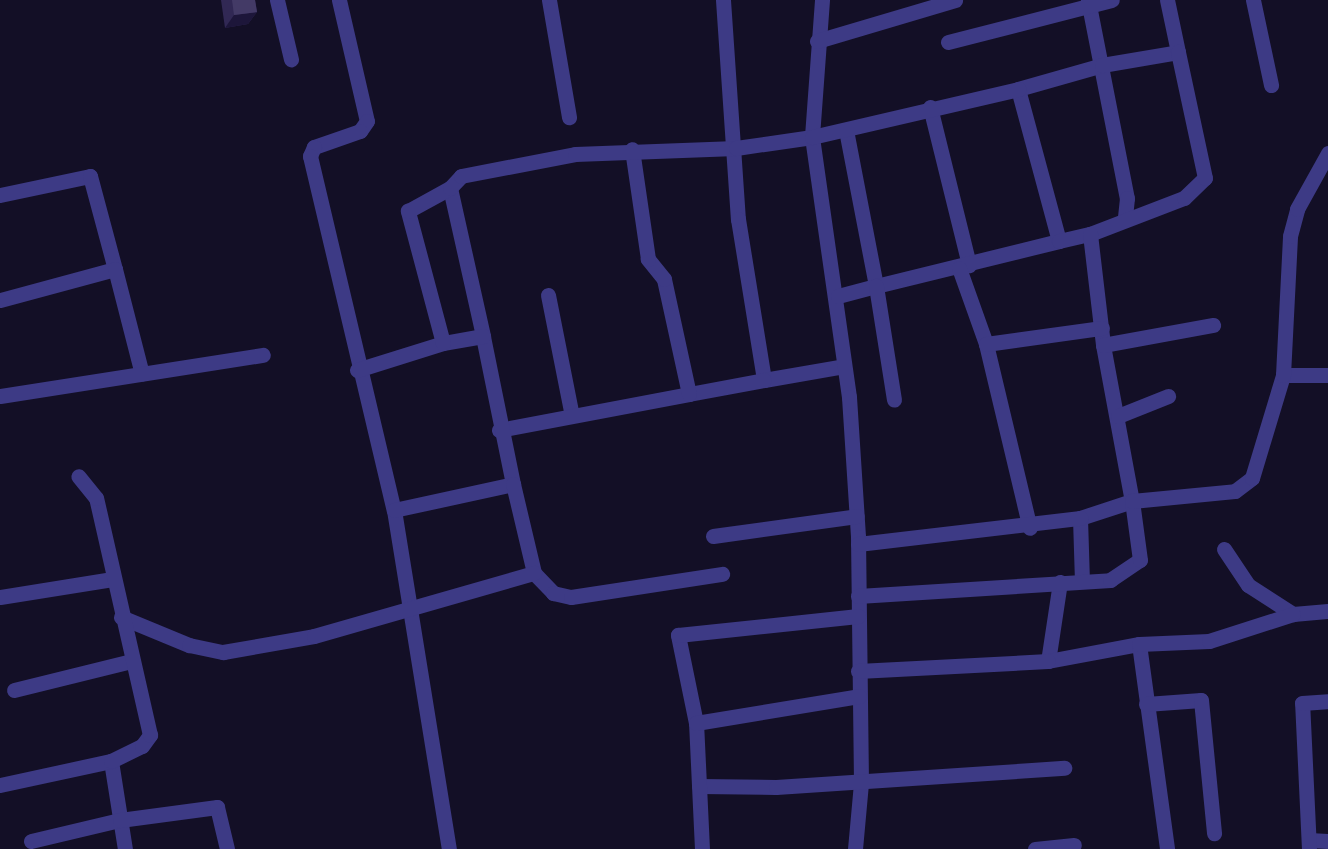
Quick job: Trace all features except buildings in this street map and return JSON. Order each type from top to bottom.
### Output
[{"type":"street","points":[[277,0],[291,59]]},
{"type":"street","points":[[339,0],[367,121],[360,130],[314,147],[309,156],[357,370],[394,510],[406,612],[449,849]]},
{"type":"street","points":[[549,0],[569,117]]},
{"type":"street","points":[[723,0],[736,148],[738,219],[764,380]]},
{"type":"street","points":[[822,0],[817,41],[812,137],[838,296],[858,544],[861,783],[855,849]]},
{"type":"street","points":[[817,41],[955,0]]},
{"type":"street","points":[[948,42],[1089,3],[1112,0]]},
{"type":"street","points":[[838,296],[964,267],[1090,234],[1125,218],[1184,198],[1205,178],[1167,0]]},
{"type":"street","points":[[1253,0],[1271,85]]},
{"type":"street","points":[[1089,3],[1127,198],[1125,218]]},
{"type":"street","points":[[443,343],[408,211],[450,188],[461,176],[632,149],[736,148],[812,137],[846,130],[930,106],[1018,89],[1102,64],[1178,52]]},
{"type":"street","points":[[1018,89],[1059,241]]},
{"type":"street","points":[[930,106],[964,267],[986,344],[1030,528]]},
{"type":"street","points":[[846,130],[876,286],[894,400]]},
{"type":"street","points":[[632,149],[648,259],[664,279],[689,394]]},
{"type":"street","points":[[858,544],[1030,528],[1080,518],[1132,501],[1235,491],[1252,478],[1283,375],[1290,236],[1297,209],[1328,153]]},
{"type":"street","points":[[0,195],[90,176],[142,375]]},
{"type":"street","points":[[450,188],[483,336],[500,430],[534,573],[553,593],[571,597],[722,574]]},
{"type":"street","points":[[858,596],[1110,580],[1140,560],[1118,416],[1103,345],[1090,234]]},
{"type":"street","points":[[0,300],[115,269]]},
{"type":"street","points":[[548,296],[572,416]]},
{"type":"street","points":[[1103,345],[1213,325]]},
{"type":"street","points":[[986,344],[1102,328]]},
{"type":"street","points":[[357,370],[443,343],[483,336]]},
{"type":"street","points":[[0,396],[72,381],[142,375],[263,355]]},
{"type":"street","points":[[500,430],[844,366]]},
{"type":"street","points":[[1283,375],[1328,375]]},
{"type":"street","points":[[1118,416],[1168,396]]},
{"type":"street","points":[[0,785],[111,761],[142,746],[150,735],[112,579],[96,498],[78,476]]},
{"type":"street","points":[[394,510],[513,484]]},
{"type":"street","points":[[712,536],[856,516]]},
{"type":"street","points":[[1080,518],[1082,580]]},
{"type":"street","points":[[1224,549],[1248,585],[1293,614]]},
{"type":"street","points":[[121,617],[189,645],[223,652],[406,612],[534,573]]},
{"type":"street","points":[[0,597],[112,579]]},
{"type":"street","points":[[1048,661],[1060,582]]},
{"type":"street","points":[[858,671],[1048,661],[1139,644],[1209,641],[1293,614],[1328,611]]},
{"type":"street","points":[[702,849],[696,723],[678,635],[858,616]]},
{"type":"street","points":[[1139,644],[1167,849]]},
{"type":"street","points":[[14,690],[131,661]]},
{"type":"street","points":[[696,723],[859,696]]},
{"type":"street","points":[[1146,704],[1201,700],[1214,833]]},
{"type":"street","points":[[1328,701],[1302,703],[1309,844],[1328,841]]},
{"type":"street","points":[[111,761],[125,849]]},
{"type":"street","points":[[699,786],[861,783],[1064,768]]},
{"type":"street","points":[[31,841],[120,820],[217,807],[227,849]]},
{"type":"street","points":[[1035,849],[1074,845]]}]
